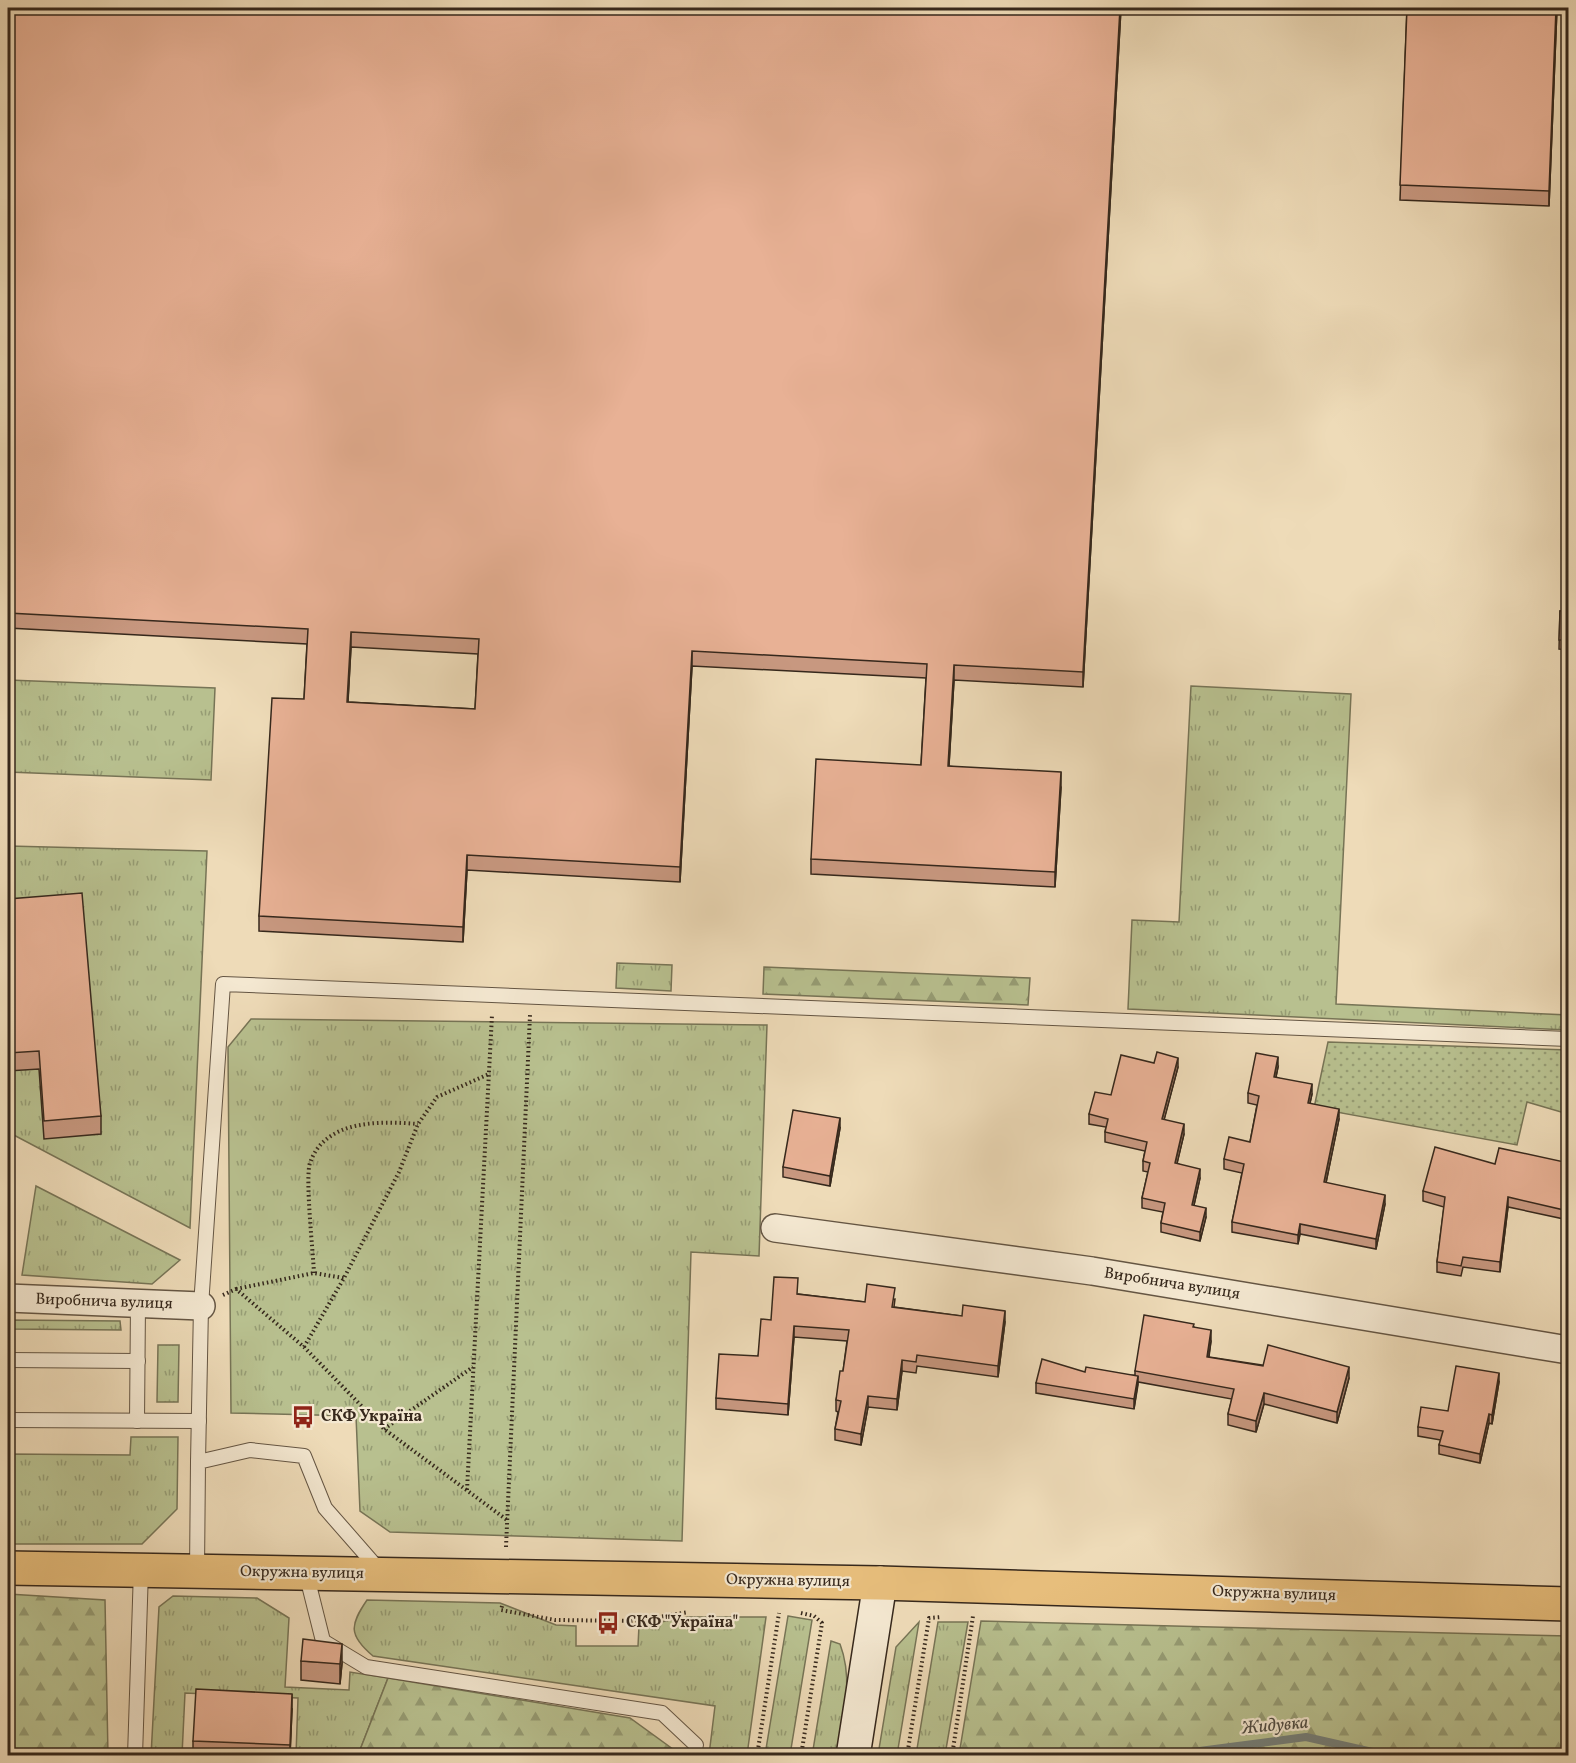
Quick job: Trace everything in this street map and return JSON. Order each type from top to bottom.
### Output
[{"type":"main road","name":"Окружна вулиця","points":[[8,1568],[880,1583],[1569,1604]]},
{"type":"street","name":"Виробнича вулиця","points":[[775,1228],[1092,1271],[1569,1350]]},
{"type":"street","name":"Виробнича вулиця","points":[[8,1298],[201,1306]]},
{"type":"street","points":[[853,1755],[880,1583]]},
{"type":"lane","points":[[196,1571],[201,1306],[223,984],[1569,1039]]},
{"type":"lane","points":[[138,1303],[138,1421]]},
{"type":"lane","points":[[8,1360],[138,1361]]},
{"type":"lane","points":[[8,1420],[199,1421]]},
{"type":"lane","points":[[198,1462],[250,1450],[304,1456],[326,1508],[383,1574]]},
{"type":"lane","points":[[135,1755],[141,1570]]},
{"type":"lane","points":[[306,1573],[323,1641],[366,1666],[662,1713],[696,1745]]},
{"type":"path","points":[[467,1490],[493,995]]},
{"type":"path","points":[[531,997],[505,1576],[501,1610],[555,1620],[638,1621],[699,1612]]},
{"type":"path","points":[[304,1347],[344,1278],[399,1172],[418,1124],[437,1097],[489,1074]]},
{"type":"path","points":[[314,1273],[309,1164],[320,1143],[351,1127],[374,1121],[418,1124]]},
{"type":"path","points":[[201,1306],[236,1289],[314,1273],[344,1278]]},
{"type":"path","points":[[236,1289],[304,1347],[384,1429],[507,1520]]},
{"type":"path","points":[[384,1429],[473,1367]]},
{"type":"path","points":[[768,1613],[807,1615],[822,1623],[801,1755]]},
{"type":"path","points":[[757,1755],[779,1613]]},
{"type":"path","points":[[952,1755],[975,1616]]},
{"type":"path","points":[[907,1755],[929,1618]]},
{"type":"green space","points":[[8,680],[215,688],[211,780],[8,772]]},
{"type":"green space","points":[[1191,686],[1351,694],[1336,1004],[1568,1015],[1568,1030],[1128,1009],[1132,920],[1179,922]]},
{"type":"green space","points":[[8,846],[207,851],[190,1228],[8,1132]]},
{"type":"green space","points":[[617,963],[672,965],[671,991],[616,988]]},
{"type":"green space","points":[[764,967],[1030,978],[1028,1005],[763,994]]},
{"type":"green space","points":[[251,1019],[767,1025],[759,1256],[691,1252],[682,1541],[390,1532],[360,1511],[356,1416],[231,1413],[228,1047]]},
{"type":"green space","points":[[1328,1042],[1568,1050],[1568,1114],[1527,1102],[1517,1145],[1314,1108]]},
{"type":"green space","points":[[36,1186],[180,1260],[152,1284],[22,1275]]},
{"type":"green space","points":[[8,1320],[120,1321],[121,1330],[8,1329]]},
{"type":"green space","points":[[158,1345],[179,1345],[178,1402],[157,1402]]},
{"type":"green space","points":[[131,1437],[178,1437],[177,1509],[142,1544],[8,1544],[8,1454],[130,1455]]},
{"type":"green space","points":[[8,1594],[105,1600],[108,1755],[8,1755]]},
{"type":"green space","points":[[173,1596],[257,1598],[289,1618],[285,1687],[349,1690],[350,1672],[388,1678],[358,1755],[296,1755],[298,1698],[185,1693],[182,1755],[151,1756],[159,1607]]},
{"type":"green space","points":[[367,1600],[500,1603],[556,1625],[576,1626],[576,1646],[638,1646],[639,1626],[688,1617],[766,1617],[747,1755],[709,1755],[715,1706],[373,1656],[359,1642],[354,1630],[357,1616]]},
{"type":"green space","points":[[788,1616],[812,1620],[790,1755],[765,1755]]},
{"type":"green space","points":[[981,1621],[1568,1636],[1568,1755],[959,1755]]},
{"type":"green space","points":[[919,1622],[897,1755],[878,1755],[896,1647]]},
{"type":"green space","points":[[938,1622],[968,1622],[945,1755],[916,1755]]},
{"type":"green space","points":[[831,1641],[840,1644],[844,1658],[847,1686],[844,1713],[837,1755],[812,1756]]},
{"type":"green space","points":[[388,1678],[630,1718],[681,1755],[358,1755]]},
{"type":"building","points":[[8,8],[1120,8],[1083,672],[954,665],[948,766],[1061,772],[1055,872],[811,859],[816,759],[921,765],[927,664],[692,651],[680,867],[467,855],[463,927],[259,916],[272,698],[304,699],[308,629],[8,613]],"holes":[[[351,632],[479,639],[475,709],[347,702]]]},
{"type":"building","points":[[1407,8],[1556,8],[1549,191],[1400,185]]},
{"type":"building","points":[[1560,611],[1569,611],[1569,640],[1559,640]]},
{"type":"building","points":[[82,893],[101,1116],[44,1121],[39,1051],[8,1053],[8,899]]},
{"type":"building","points":[[1157,1052],[1178,1058],[1162,1119],[1184,1124],[1175,1163],[1200,1169],[1192,1205],[1206,1208],[1200,1232],[1161,1223],[1165,1203],[1142,1198],[1150,1163],[1143,1161],[1147,1142],[1105,1132],[1108,1119],[1089,1114],[1095,1092],[1111,1095],[1121,1055],[1154,1063]]},
{"type":"building","points":[[1256,1053],[1278,1057],[1274,1077],[1312,1084],[1308,1103],[1339,1109],[1324,1182],[1385,1195],[1376,1239],[1300,1224],[1298,1235],[1232,1222],[1244,1164],[1224,1159],[1229,1137],[1250,1142],[1259,1096],[1248,1093]]},
{"type":"building","points":[[793,1110],[840,1118],[830,1176],[783,1167]]},
{"type":"building","points":[[1435,1147],[1495,1164],[1499,1148],[1569,1163],[1569,1190],[1564,1210],[1508,1197],[1500,1262],[1463,1257],[1461,1266],[1437,1262],[1445,1197],[1423,1191]]},
{"type":"building","points":[[774,1277],[798,1278],[797,1294],[865,1302],[867,1284],[895,1288],[892,1307],[962,1316],[963,1305],[1005,1311],[998,1366],[917,1355],[916,1362],[902,1360],[897,1399],[868,1396],[861,1434],[835,1429],[841,1401],[836,1400],[840,1371],[843,1371],[849,1330],[794,1326],[788,1404],[716,1398],[719,1354],[758,1356],[761,1319],[771,1320]]},
{"type":"building","points":[[1144,1315],[1194,1324],[1193,1327],[1211,1330],[1207,1357],[1263,1366],[1268,1345],[1349,1367],[1337,1412],[1264,1393],[1256,1421],[1228,1414],[1234,1389],[1135,1371]]},
{"type":"building","points":[[1042,1359],[1085,1372],[1086,1367],[1138,1376],[1134,1399],[1036,1383]]},
{"type":"building","points":[[1456,1366],[1499,1373],[1492,1415],[1489,1414],[1480,1454],[1439,1445],[1443,1431],[1418,1427],[1421,1407],[1448,1411]]},
{"type":"building","points":[[303,1639],[342,1644],[340,1664],[301,1661]]},
{"type":"building","points":[[196,1689],[292,1694],[290,1745],[193,1741]]},
{"type":"waterway","name":"Жидувка","points":[[1161,1756],[1306,1737],[1390,1756]]},
{"type":"place","name":"СКФ Україна","points":[[303,1417]]},
{"type":"place","name":"СКФ \"Україна\"","points":[[608,1623]]}]
